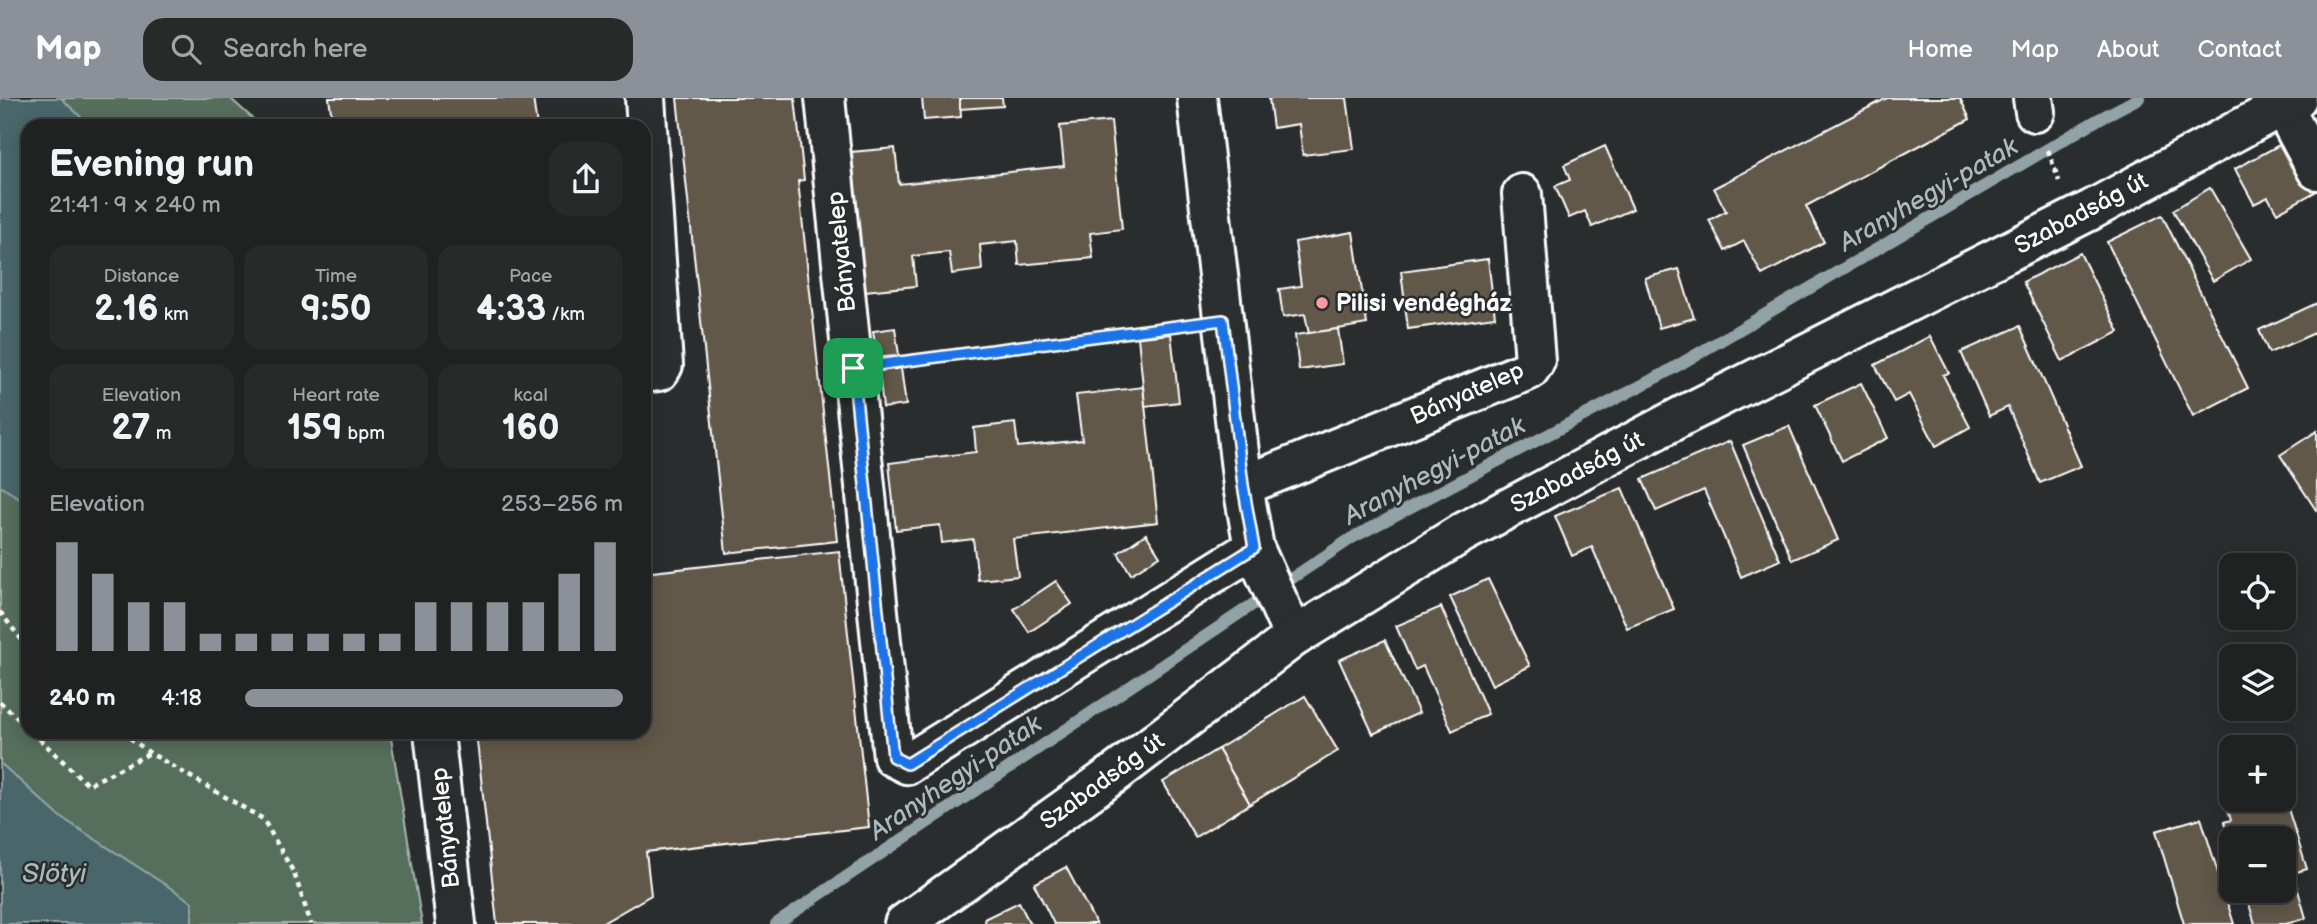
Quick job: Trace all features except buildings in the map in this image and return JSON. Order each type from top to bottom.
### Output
[{"type":"street","points":[[645,98],[646,119]]},
{"type":"street","name":"Bányatelep","points":[[825,98],[893,757],[907,764],[1258,556]]},
{"type":"street","points":[[1197,98],[1243,485],[1258,556],[1292,632]]},
{"type":"street","points":[[2290,102],[2317,170]]},
{"type":"street","name":"Szabadság út","points":[[904,924],[1118,771],[1292,632],[1462,533],[1686,414],[2091,210],[2290,102]]},
{"type":"street","points":[[651,187],[663,365],[659,371],[651,372]]},
{"type":"street","name":"Bányatelep","points":[[1243,485],[1529,370],[1535,361],[1522,194]]},
{"type":"street","name":"Bányatelep","points":[[435,739],[456,924]]},
{"type":"path","points":[[853,368],[1223,320]]},
{"type":"path","points":[[0,612],[21,639]]},
{"type":"path","points":[[0,702],[21,722]]},
{"type":"path","points":[[39,739],[88,785],[150,753]]},
{"type":"path","points":[[131,739],[150,753],[262,819],[295,873],[311,924]]},
{"type":"green space","points":[[61,98],[230,98],[253,119],[83,119]]},
{"type":"green space","points":[[0,486],[21,499],[21,739],[391,739],[422,924],[189,924],[192,921],[192,902],[59,816],[0,763]]},
{"type":"water","points":[[0,98],[61,98],[83,119],[21,119],[21,499],[0,486]]},
{"type":"water","name":"Slötyi","points":[[0,763],[59,816],[192,902],[192,921],[189,924],[0,924]]},
{"type":"waterway","name":"Aranyhegyi-patak","points":[[776,924],[1352,538],[1665,373],[2139,98]]},
{"type":"place","name":"Pilisi vendégház","points":[[1322,303]]},
{"type":"route","points":[[1223,320],[1243,485],[1254,548],[907,764],[893,757],[853,368],[1223,320]]}]
